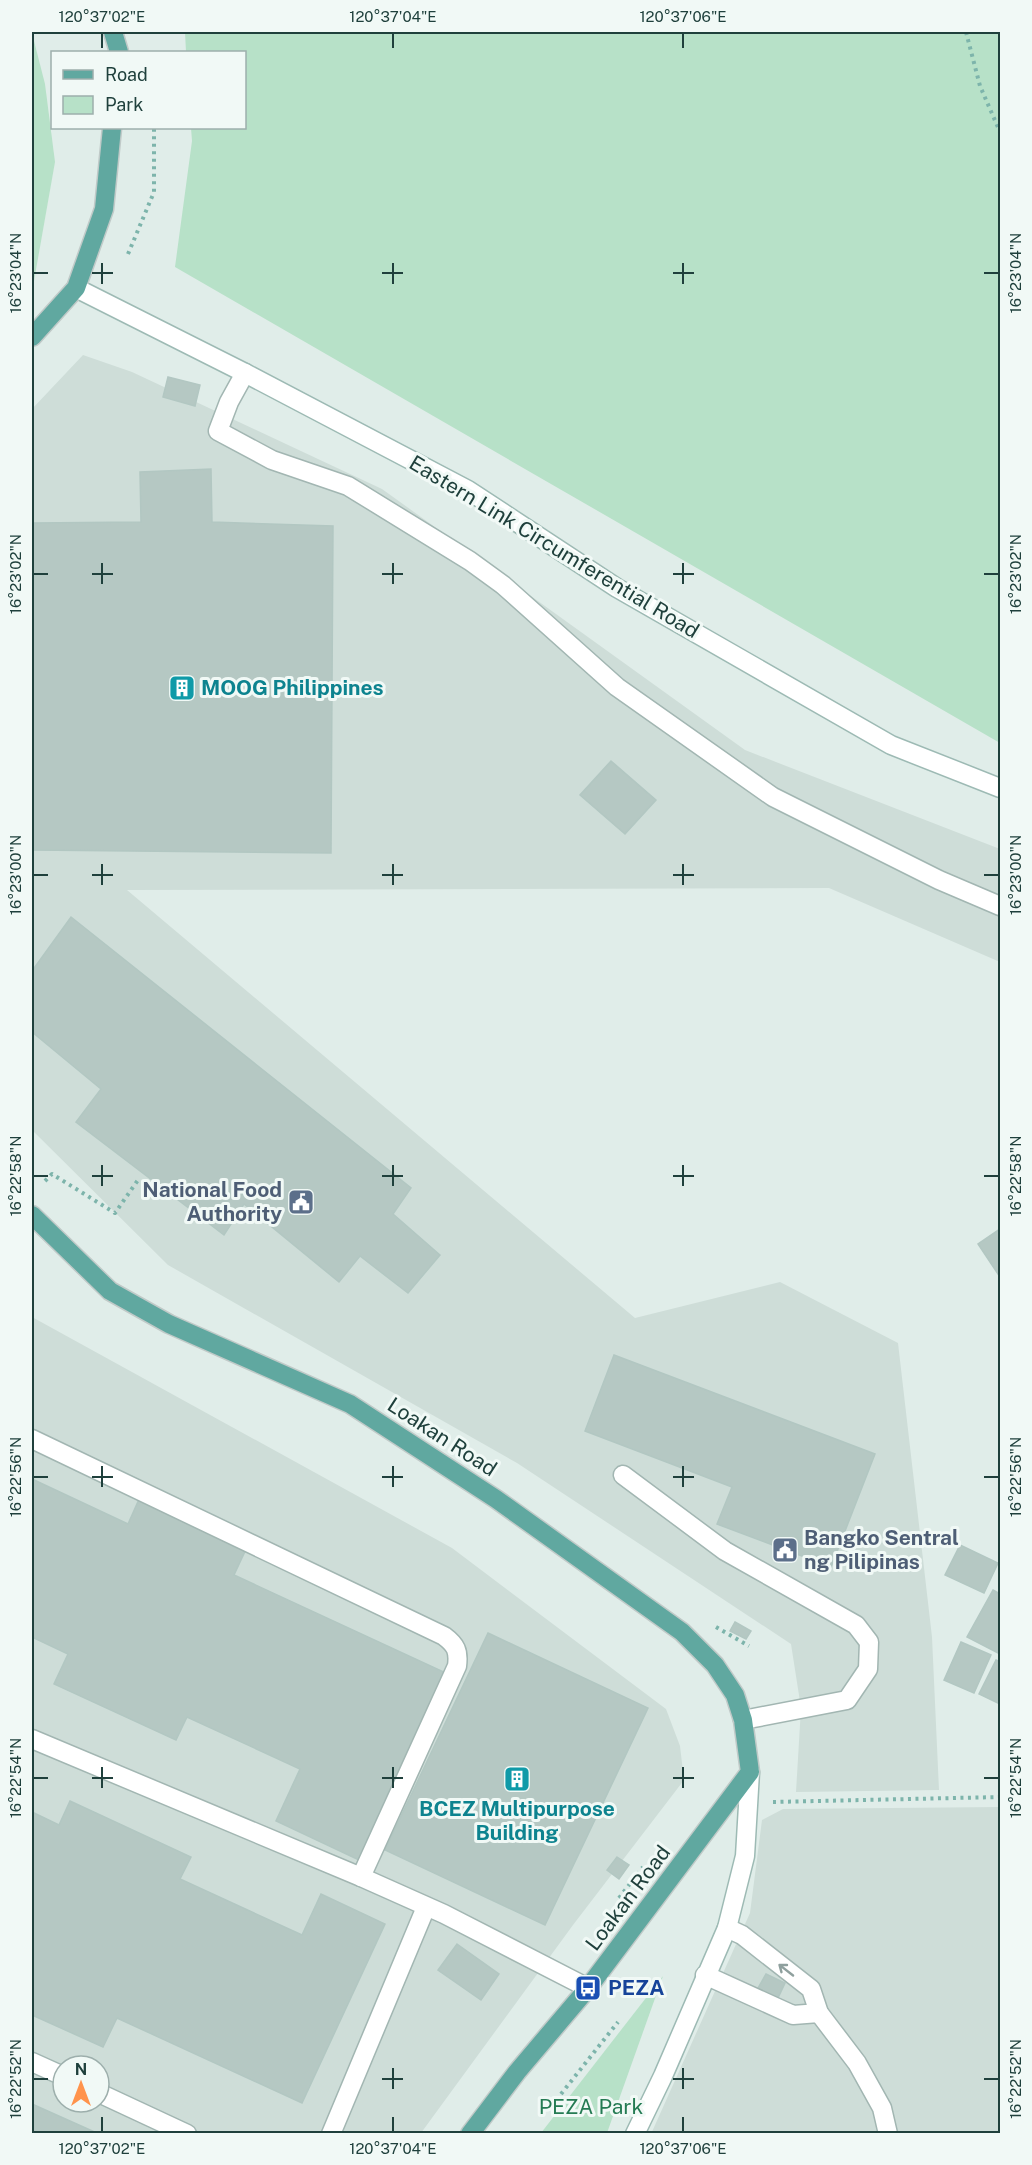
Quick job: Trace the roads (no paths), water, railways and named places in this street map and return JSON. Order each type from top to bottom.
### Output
[{"type":"main road","points":[[113,32],[119,51]]},
{"type":"main road","points":[[32,337],[76,288],[104,209],[112,129]]},
{"type":"main road","name":"Eastern Link Circumferential Road","points":[[76,288],[245,373],[468,490],[616,588],[891,745],[1000,789]]},
{"type":"main road","points":[[245,373],[229,402],[218,431],[272,460],[348,486],[470,561],[503,585],[616,687],[773,797],[939,880],[1000,906]]},
{"type":"main road","name":"Loakan Road","points":[[32,1215],[110,1291],[170,1324],[350,1404],[496,1498],[682,1632],[715,1665],[735,1695],[743,1720],[750,1772],[745,1856],[727,1928],[663,2076],[635,2133]]},
{"type":"main road","points":[[32,1439],[444,1636],[454,1644],[459,1654],[457,1666],[361,1877]]},
{"type":"main road","points":[[623,1475],[725,1551],[855,1625],[869,1642],[868,1669],[847,1700],[743,1720]]},
{"type":"main road","points":[[32,1738],[361,1877],[454,1919],[588,1988]]},
{"type":"main road","name":"Loakan Road","points":[[470,2133],[517,2072],[588,1988],[750,1772]]},
{"type":"main road","points":[[331,2133],[426,1907]]},
{"type":"main road","points":[[727,1928],[742,1935],[811,1989],[819,2013],[856,2063],[882,2108],[888,2133]]},
{"type":"main road","points":[[705,1975],[793,2015],[819,2013]]},
{"type":"main road","points":[[32,2062],[51,2071]]},
{"type":"main road","points":[[111,2098],[187,2133]]},
{"type":"place","name":"MOOG Philippines","points":[[182,688]]},
{"type":"place","name":"National Food Authority","points":[[301,1202]]},
{"type":"place","name":"Bangko Sentral ng Pilipinas","points":[[785,1550]]},
{"type":"place","name":"BCEZ Multipurpose Building","points":[[517,1779]]},
{"type":"place","name":"PEZA","points":[[588,1988]]},
{"type":"park label","name":"PEZA Park","points":[[591,2107]]}]
